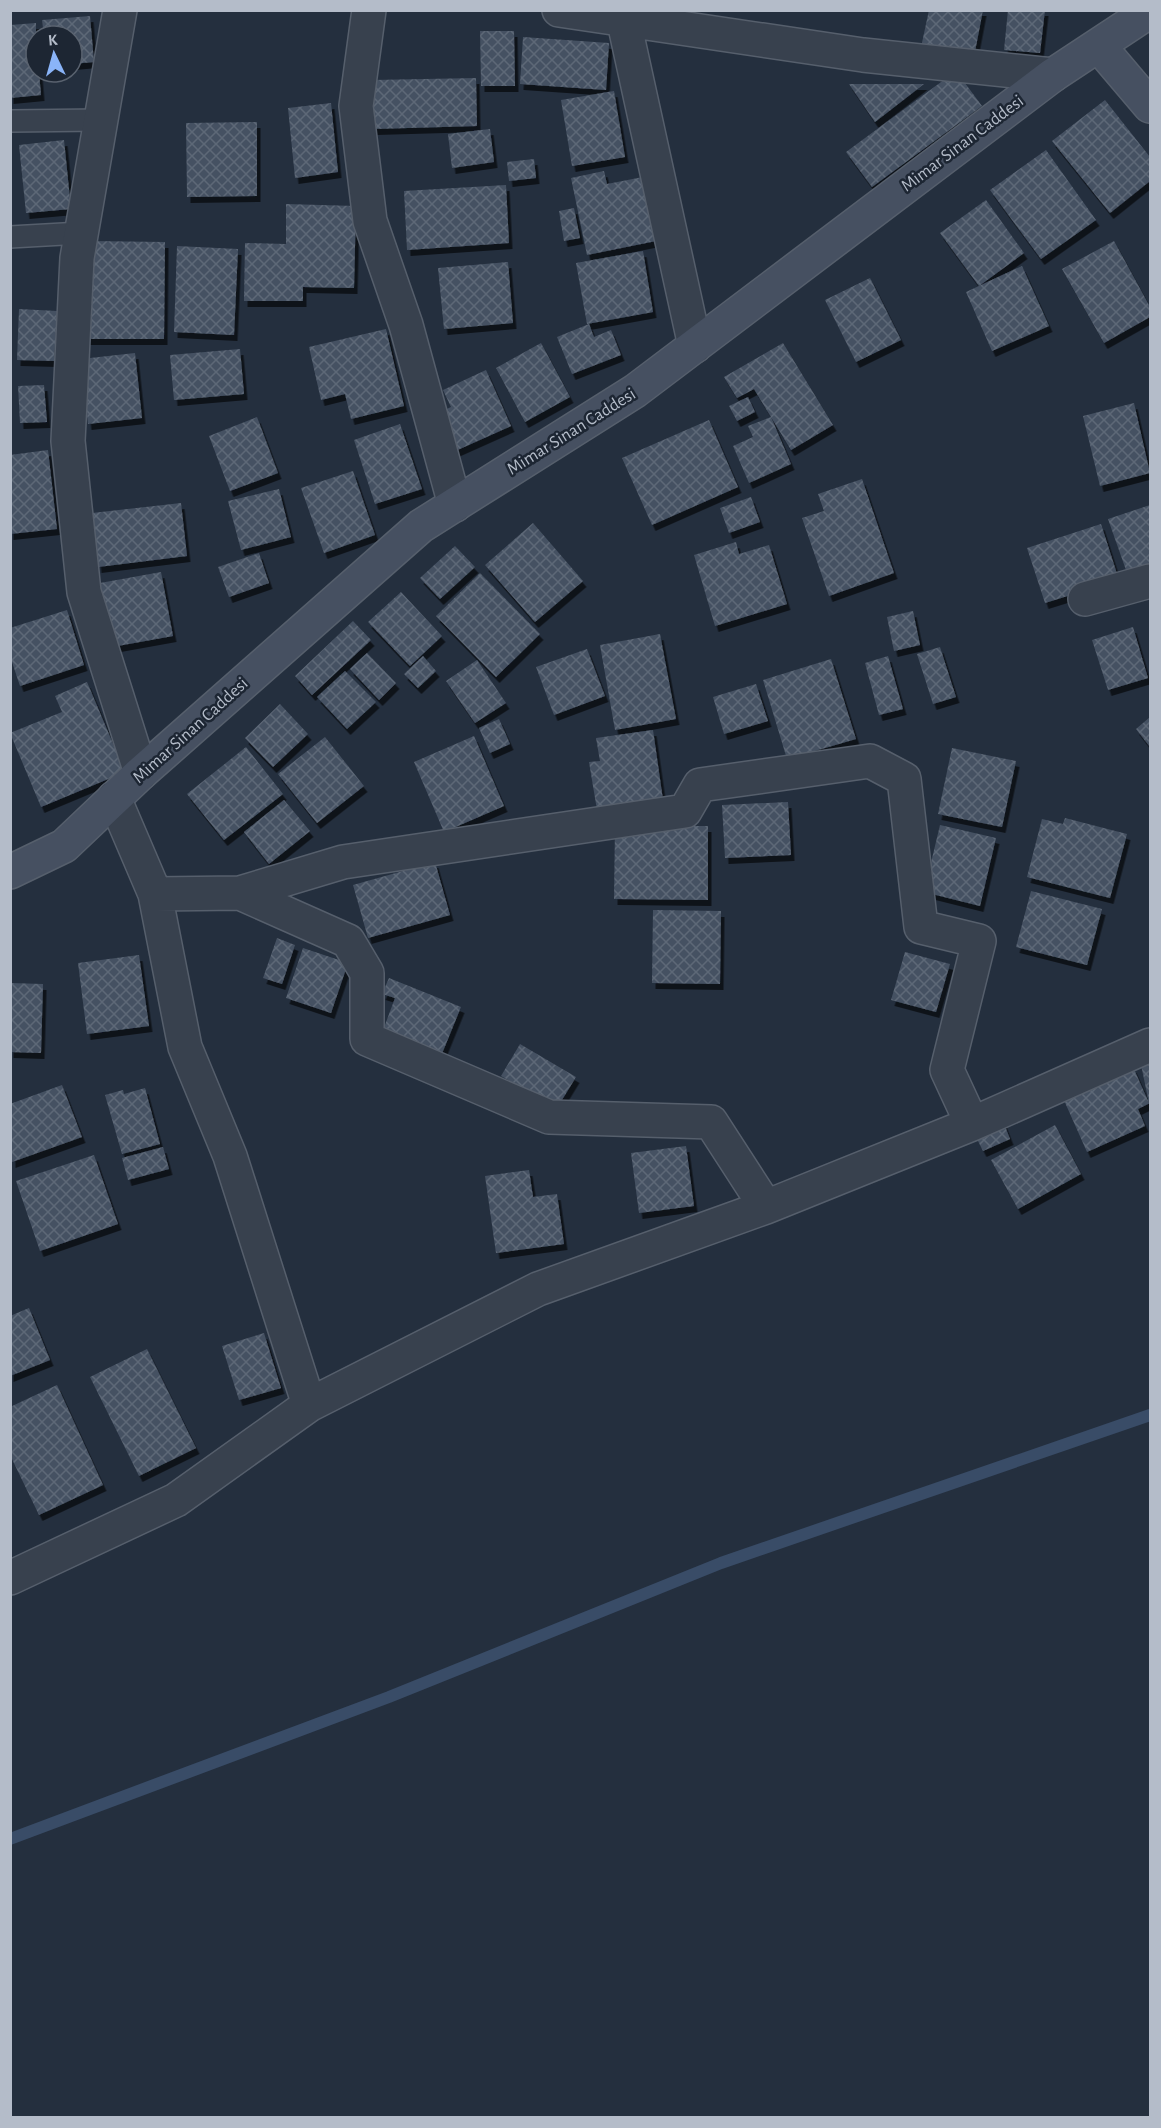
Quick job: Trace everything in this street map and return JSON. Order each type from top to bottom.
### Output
[{"type":"street","points":[[120,10],[77,258],[68,441],[83,580],[141,773]]},
{"type":"street","points":[[369,10],[356,106],[370,221],[406,325],[455,505]]},
{"type":"street","points":[[559,10],[624,22],[863,55],[1053,75]]},
{"type":"street","name":"Mimar Sinan Caddesi","points":[[10,872],[64,846],[141,773],[420,526],[635,391],[1053,75],[1150,11]]},
{"type":"street","points":[[624,22],[695,346]]},
{"type":"street","points":[[1099,46],[1150,106]]},
{"type":"street","points":[[1085,599],[1150,581]]},
{"type":"street","points":[[154,894],[240,893],[343,862],[685,811],[700,785],[870,760],[904,779],[921,927],[979,941],[947,1070],[972,1124]]},
{"type":"street","points":[[114,798],[154,894],[185,1047],[230,1156],[309,1405]]},
{"type":"street","points":[[240,893],[348,941],[367,973],[367,1039],[549,1117],[711,1122],[766,1207]]},
{"type":"street","points":[[10,1578],[176,1500],[309,1405],[538,1289],[766,1207],[972,1124],[1150,1045]]},
{"type":"lane","points":[[10,121],[101,120]]},
{"type":"lane","points":[[10,237],[81,233]]},
{"type":"building","points":[[929,10],[983,10],[973,62],[920,52]]},
{"type":"building","points":[[1008,10],[1045,10],[1040,53],[1004,50]]},
{"type":"building","points":[[90,16],[94,62],[84,63],[84,24],[42,24],[42,20]]},
{"type":"building","points":[[36,23],[24,24],[24,84],[40,84],[41,95],[10,98],[10,25]]},
{"type":"building","points":[[480,31],[514,31],[515,86],[481,86]]},
{"type":"building","points":[[523,37],[609,43],[606,90],[520,84]]},
{"type":"building","points":[[956,71],[982,106],[872,187],[846,152]]},
{"type":"building","points":[[476,78],[477,126],[373,129],[372,80]]},
{"type":"building","points":[[849,84],[924,84],[875,122]]},
{"type":"building","points":[[614,91],[625,157],[572,166],[561,100]]},
{"type":"building","points":[[1105,100],[1150,157],[1150,181],[1110,213],[1052,141]]},
{"type":"building","points":[[331,103],[338,172],[295,178],[288,108]]},
{"type":"building","points":[[257,122],[257,196],[187,197],[186,123]]},
{"type":"building","points":[[490,129],[494,162],[452,168],[448,134]]},
{"type":"building","points":[[64,140],[71,209],[26,213],[19,145]]},
{"type":"building","points":[[1046,150],[1096,220],[1041,259],[990,190]]},
{"type":"building","points":[[534,159],[536,178],[509,181],[507,162]]},
{"type":"building","points":[[604,171],[607,184],[643,177],[656,241],[587,255],[571,178]]},
{"type":"building","points":[[506,185],[509,243],[407,250],[404,191]]},
{"type":"building","points":[[986,200],[1024,253],[979,286],[940,233]]},
{"type":"building","points":[[286,204],[356,206],[354,288],[303,287],[303,301],[244,301],[245,243],[286,244]]},
{"type":"building","points":[[574,208],[580,238],[564,241],[559,211]]},
{"type":"building","points":[[90,241],[165,242],[164,339],[85,339]]},
{"type":"building","points":[[1114,241],[1150,307],[1150,317],[1104,343],[1062,269]]},
{"type":"building","points":[[177,246],[238,249],[234,335],[174,332]]},
{"type":"building","points":[[643,251],[653,312],[587,324],[576,263]]},
{"type":"building","points":[[508,262],[513,323],[444,329],[438,268]]},
{"type":"building","points":[[1022,266],[1049,326],[992,351],[966,292]]},
{"type":"building","points":[[870,278],[901,340],[856,362],[825,300]]},
{"type":"building","points":[[19,309],[57,311],[54,361],[17,360]]},
{"type":"building","points":[[589,324],[594,337],[611,330],[621,355],[572,374],[557,337]]},
{"type":"building","points":[[386,329],[404,406],[351,419],[345,394],[321,400],[309,347]]},
{"type":"building","points":[[541,343],[570,397],[525,422],[496,368]]},
{"type":"building","points":[[783,343],[833,425],[791,450],[754,389],[737,398],[724,377]]},
{"type":"building","points":[[240,349],[244,394],[174,400],[170,355]]},
{"type":"building","points":[[135,353],[142,418],[88,424],[81,359]]},
{"type":"building","points":[[486,370],[511,426],[453,452],[436,414],[451,407],[443,390]]},
{"type":"building","points":[[44,385],[47,422],[20,423],[18,386]]},
{"type":"building","points":[[748,397],[755,412],[737,421],[729,406]]},
{"type":"building","points":[[1134,403],[1150,473],[1100,486],[1083,416]]},
{"type":"building","points":[[257,417],[278,473],[230,491],[209,436]]},
{"type":"building","points":[[771,417],[791,464],[749,483],[733,446],[753,437],[748,426]]},
{"type":"building","points":[[709,420],[738,487],[652,525],[622,458]]},
{"type":"building","points":[[400,424],[422,489],[375,504],[354,440]]},
{"type":"building","points":[[48,450],[57,529],[10,534],[10,455]]},
{"type":"building","points":[[353,471],[375,535],[324,553],[301,488]]},
{"type":"building","points":[[862,479],[894,573],[829,596],[802,518],[824,511],[818,494]]},
{"type":"building","points":[[279,489],[291,537],[241,550],[228,501]]},
{"type":"building","points":[[751,497],[760,522],[729,533],[720,508]]},
{"type":"building","points":[[181,503],[187,556],[98,567],[92,513]]},
{"type":"building","points":[[1150,505],[1150,565],[1127,573],[1108,519]]},
{"type":"building","points":[[533,523],[583,581],[535,622],[485,565]]},
{"type":"building","points":[[1101,524],[1119,580],[1045,603],[1027,548]]},
{"type":"building","points":[[736,542],[739,554],[769,545],[787,604],[715,626],[694,555]]},
{"type":"building","points":[[455,546],[475,567],[440,599],[420,578]]},
{"type":"building","points":[[259,553],[269,583],[229,597],[218,567]]},
{"type":"building","points":[[161,572],[173,636],[112,647],[100,583]]},
{"type":"building","points":[[480,573],[540,634],[496,677],[436,616]]},
{"type":"building","points":[[401,592],[442,636],[410,666],[368,622]]},
{"type":"building","points":[[67,610],[84,665],[20,686],[10,656],[10,628]]},
{"type":"building","points":[[913,611],[920,645],[894,651],[887,617]]},
{"type":"building","points":[[353,621],[371,640],[312,695],[295,676]]},
{"type":"building","points":[[1133,627],[1148,678],[1108,690],[1092,640]]},
{"type":"building","points":[[660,634],[676,719],[615,730],[600,645]]},
{"type":"building","points":[[940,647],[956,697],[933,704],[917,654]]},
{"type":"building","points":[[587,649],[605,696],[554,715],[536,667]]},
{"type":"building","points":[[367,653],[396,683],[379,700],[350,669]]},
{"type":"building","points":[[423,656],[436,671],[418,688],[404,674]]},
{"type":"building","points":[[888,656],[903,709],[879,715],[865,663]]},
{"type":"building","points":[[831,659],[856,739],[787,759],[763,680]]},
{"type":"building","points":[[477,660],[506,703],[475,723],[446,681]]},
{"type":"building","points":[[345,671],[376,702],[347,729],[317,697]]},
{"type":"building","points":[[87,682],[125,772],[41,807],[10,733],[62,712],[55,696]]},
{"type":"building","points":[[756,684],[768,721],[724,734],[713,697]]},
{"type":"building","points":[[280,704],[308,734],[273,767],[245,738]]},
{"type":"building","points":[[1150,717],[1150,747],[1136,729]]},
{"type":"building","points":[[499,719],[510,744],[490,753],[479,728]]},
{"type":"building","points":[[653,730],[664,807],[598,816],[589,762],[600,761],[596,738]]},
{"type":"building","points":[[474,736],[504,806],[444,832],[414,762]]},
{"type":"building","points":[[325,737],[364,786],[317,823],[278,774]]},
{"type":"building","points":[[246,747],[283,794],[224,840],[187,794]]},
{"type":"building","points":[[952,748],[1016,761],[1002,827],[938,814]]},
{"type":"building","points":[[284,800],[310,831],[269,864],[244,832]]},
{"type":"building","points":[[788,802],[791,855],[725,858],[722,805]]},
{"type":"building","points":[[1065,818],[1127,834],[1110,898],[1027,877],[1042,819],[1063,824]]},
{"type":"building","points":[[940,825],[996,838],[980,906],[924,892]]},
{"type":"building","points":[[615,826],[708,826],[708,900],[614,899]]},
{"type":"building","points":[[435,862],[450,915],[368,938],[353,885]]},
{"type":"building","points":[[1031,891],[1102,909],[1087,965],[1016,947]]},
{"type":"building","points":[[653,910],[721,911],[720,984],[652,983]]},
{"type":"building","points":[[277,938],[295,945],[282,984],[263,978]]},
{"type":"building","points":[[303,948],[348,963],[331,1013],[286,998]]},
{"type":"building","points":[[905,952],[950,964],[936,1012],[891,1000]]},
{"type":"building","points":[[139,955],[149,1026],[87,1034],[78,963]]},
{"type":"building","points":[[389,978],[461,1007],[441,1056],[382,1033],[395,998],[382,994]]},
{"type":"building","points":[[10,983],[43,984],[41,1053],[10,1052]]},
{"type":"building","points":[[520,1044],[576,1077],[557,1108],[501,1076]]},
{"type":"building","points":[[1150,1058],[1150,1103],[1138,1109],[1145,1126],[1087,1152],[1063,1098],[1133,1067],[1149,1103],[1140,1060]]},
{"type":"building","points":[[62,1085],[82,1137],[12,1162],[10,1104]]},
{"type":"building","points":[[145,1088],[160,1144],[122,1154],[105,1095],[123,1090],[124,1094]]},
{"type":"building","points":[[1003,1121],[1010,1139],[983,1151],[974,1133]]},
{"type":"building","points":[[1055,1125],[1081,1174],[1018,1209],[991,1160]]},
{"type":"building","points":[[686,1146],[694,1206],[639,1213],[631,1153]]},
{"type":"building","points":[[163,1147],[169,1169],[128,1180],[122,1158]]},
{"type":"building","points":[[94,1155],[118,1224],[40,1251],[16,1181]]},
{"type":"building","points":[[529,1170],[533,1197],[557,1194],[564,1244],[496,1253],[485,1176]]},
{"type":"building","points":[[29,1308],[50,1360],[10,1376],[10,1316]]},
{"type":"building","points":[[264,1333],[281,1388],[239,1400],[222,1346]]},
{"type":"building","points":[[147,1349],[196,1448],[139,1476],[90,1377]]},
{"type":"building","points":[[57,1385],[103,1485],[39,1515],[10,1455],[10,1407]]},
{"type":"waterway","points":[[10,1839],[389,1697],[721,1563],[1150,1415]]}]
